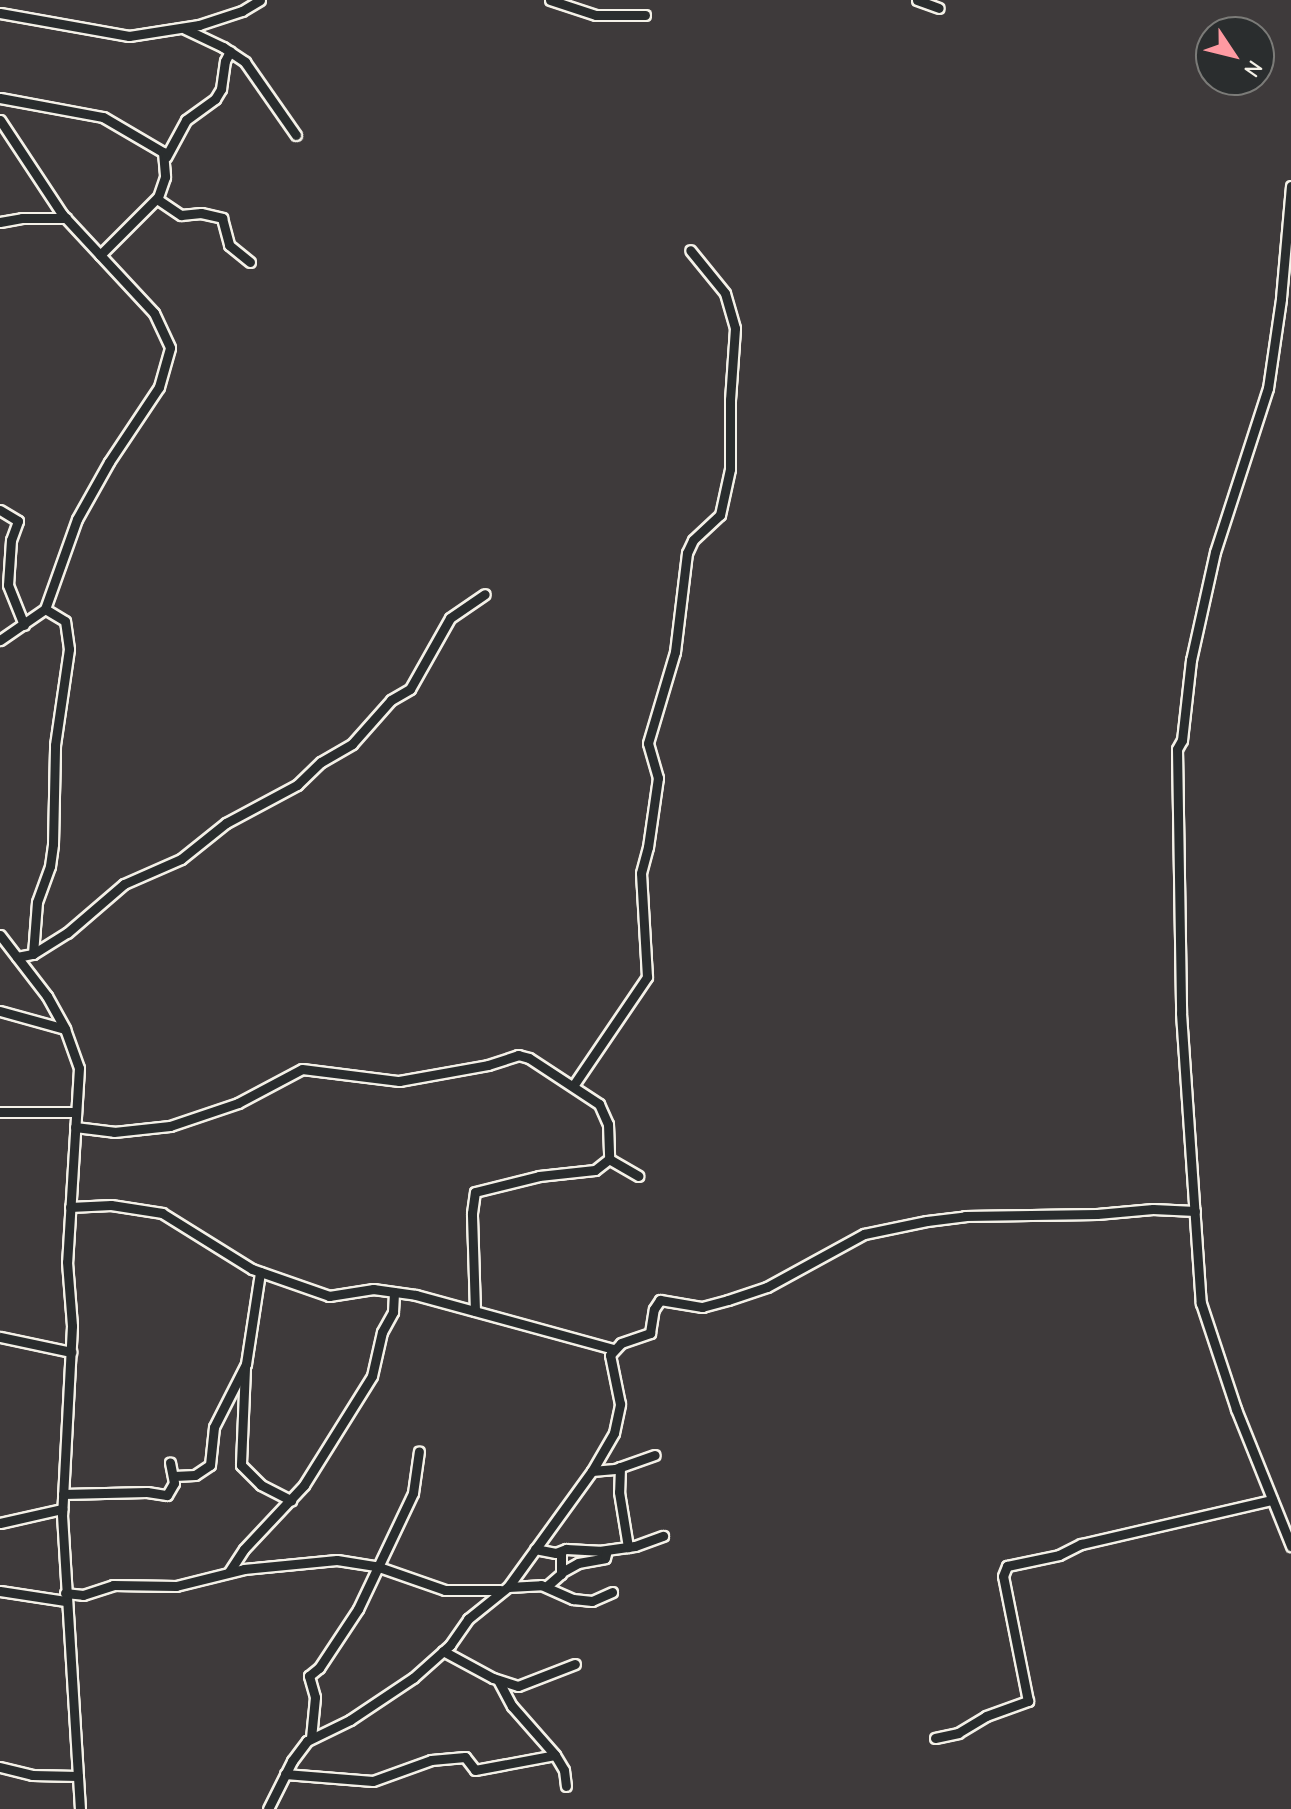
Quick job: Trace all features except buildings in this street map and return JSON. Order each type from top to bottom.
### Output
[{"type":"street","points":[[0,13],[115,35],[182,28],[218,19],[260,0]]},
{"type":"street","points":[[550,0],[596,15],[645,15]]},
{"type":"street","points":[[917,0],[939,8]]},
{"type":"street","points":[[182,28],[230,51],[245,62],[296,135]]},
{"type":"street","points":[[100,255],[157,199],[163,188],[166,157],[186,120],[215,99],[221,89],[225,61],[230,51]]},
{"type":"street","points":[[0,98],[103,117],[155,146],[166,157]]},
{"type":"street","points":[[0,120],[66,218],[159,320],[170,348],[167,366],[146,409],[109,462],[77,519],[45,609],[0,640]]},
{"type":"street","points":[[1291,186],[1281,299],[1268,388],[1215,552],[1189,671],[1182,740],[1177,749],[1181,791],[1179,963],[1201,1303],[1236,1409],[1291,1546]]},
{"type":"street","points":[[157,199],[181,215],[201,213],[222,218],[229,245],[250,262]]},
{"type":"street","points":[[0,222],[66,218]]},
{"type":"street","points":[[573,1086],[647,977],[641,873],[658,778],[648,743],[675,652],[687,553],[693,540],[720,515],[730,469],[734,319],[725,293],[690,250]]},
{"type":"street","points":[[0,510],[18,521],[10,551],[8,585],[24,625]]},
{"type":"street","points":[[17,957],[33,954],[67,933],[124,884],[181,859],[226,823],[297,785],[321,762],[352,744],[391,700],[410,689],[450,618],[485,594]]},
{"type":"street","points":[[33,954],[37,902],[50,866],[53,844],[55,745],[69,649],[65,621],[45,609]]},
{"type":"street","points":[[0,935],[47,996],[65,1029],[79,1068],[67,1262],[71,1352],[62,1509],[80,1809]]},
{"type":"street","points":[[0,1011],[65,1029]]},
{"type":"street","points":[[75,1127],[114,1132],[170,1126],[238,1103],[302,1069],[399,1081],[488,1065],[518,1055],[529,1058],[599,1104],[606,1114],[609,1159]]},
{"type":"street","points":[[0,1112],[76,1112]]},
{"type":"street","points":[[609,1159],[638,1176]]},
{"type":"street","points":[[475,1311],[472,1213],[475,1192],[539,1176],[595,1170],[609,1159]]},
{"type":"street","points":[[70,1207],[111,1205],[162,1213],[214,1248],[260,1272],[329,1296],[373,1289],[394,1292],[613,1349]]},
{"type":"street","points":[[268,1809],[285,1774],[311,1738],[350,1720],[413,1678],[443,1651],[468,1619],[505,1588],[592,1471],[614,1433],[620,1414],[610,1363],[613,1349],[626,1340],[650,1333],[654,1309],[660,1300],[702,1307],[750,1294],[864,1234],[965,1216],[1097,1214],[1153,1209],[1195,1211]]},
{"type":"street","points":[[260,1272],[245,1368],[241,1465],[261,1485],[291,1500]]},
{"type":"street","points":[[229,1572],[249,1543],[291,1500],[372,1376],[382,1332],[393,1312],[394,1292]]},
{"type":"street","points":[[0,1337],[71,1352]]},
{"type":"street","points":[[174,1476],[195,1475],[210,1465],[214,1427],[245,1368]]},
{"type":"street","points":[[311,1738],[315,1697],[309,1676],[319,1668],[358,1609],[413,1493],[419,1451]]},
{"type":"street","points":[[592,1471],[620,1467],[655,1455]]},
{"type":"street","points":[[63,1494],[147,1492],[167,1495],[173,1488],[170,1462]]},
{"type":"street","points":[[620,1467],[619,1492],[628,1547]]},
{"type":"street","points":[[935,1738],[958,1733],[986,1716],[1028,1701],[1003,1576],[1007,1566],[1059,1555],[1081,1544],[1272,1500]]},
{"type":"street","points":[[0,1523],[62,1509]]},
{"type":"street","points":[[535,1549],[561,1552],[607,1550],[663,1536]]},
{"type":"street","points":[[547,1586],[578,1563],[605,1558],[607,1550]]},
{"type":"street","points":[[561,1552],[562,1572]]},
{"type":"street","points":[[0,1591],[65,1597],[83,1595],[113,1585],[176,1586],[229,1572],[337,1560],[376,1566],[445,1590],[547,1586],[592,1601],[612,1592]]},
{"type":"street","points":[[443,1651],[498,1680],[523,1686],[575,1664]]},
{"type":"street","points":[[498,1680],[512,1706],[555,1755],[564,1770],[566,1786]]},
{"type":"street","points":[[285,1774],[373,1781],[431,1760],[465,1757],[475,1770],[555,1755]]},
{"type":"street","points":[[0,1767],[32,1775],[78,1776]]}]
